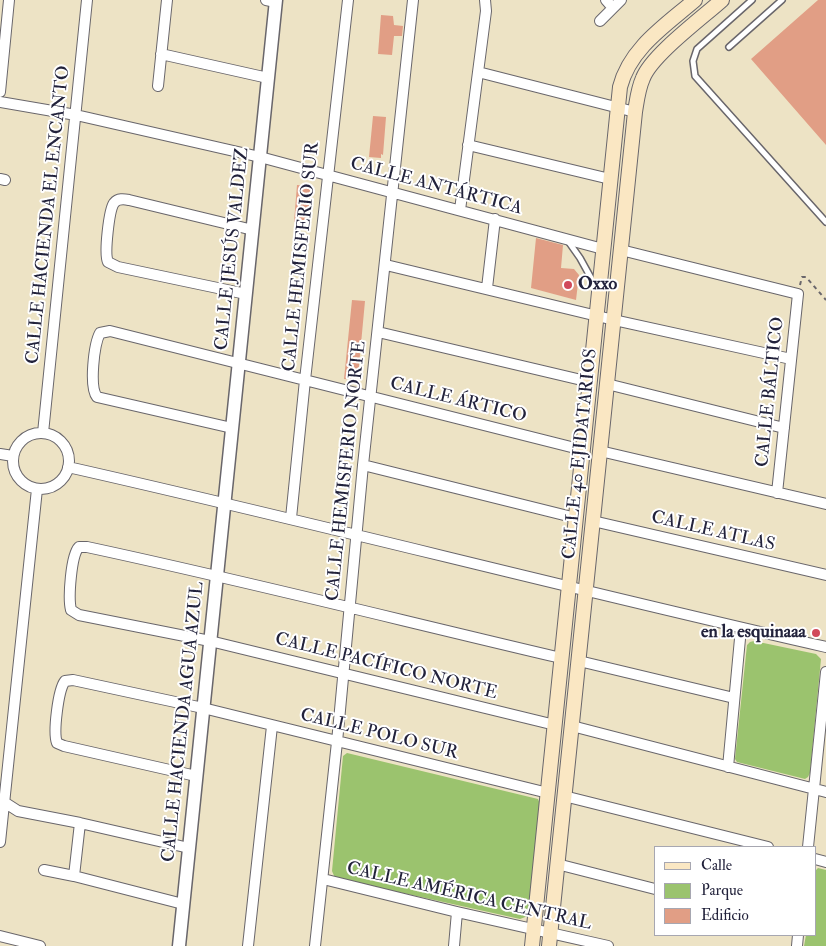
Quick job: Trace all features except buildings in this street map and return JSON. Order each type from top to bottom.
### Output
[{"type":"main road","name":"CALLE 40 EJIDATARIOS","points":[[532,946],[618,107],[624,74],[634,55],[695,0]]},
{"type":"main road","name":"CALLE 40 EJIDATARIOS","points":[[549,939],[635,112],[639,90],[643,76],[652,64],[666,49],[722,0]]},
{"type":"street","points":[[0,92],[9,0]]},
{"type":"street","name":"CALLE HACIENDA EL ENCANTO","points":[[43,433],[88,0]]},
{"type":"street","points":[[158,86],[167,0]]},
{"type":"street","name":"CALLE HEMISFERIO SUR","points":[[291,518],[348,0]]},
{"type":"street","name":"CALLE HEMISFERIO NORTE","points":[[315,946],[337,742],[363,465],[413,0]]},
{"type":"street","points":[[460,210],[486,11],[485,0]]},
{"type":"street","points":[[600,21],[610,4],[621,0]]},
{"type":"street","name":"CALLE JESÚS VALDEZ","points":[[224,502],[268,78],[273,1]]},
{"type":"street","points":[[161,54],[268,78]]},
{"type":"street","points":[[478,72],[635,112]]},
{"type":"street","name":"CALLE ANTÁRTICA","points":[[0,102],[76,115],[260,157],[603,249]]},
{"type":"street","points":[[468,145],[610,179]]},
{"type":"street","points":[[246,294],[118,267],[108,262],[106,253],[112,208],[113,204],[119,200],[129,200],[253,230]]},
{"type":"street","points":[[487,288],[494,219]]},
{"type":"street","points":[[621,250],[798,294]]},
{"type":"street","points":[[386,264],[596,316],[791,359]]},
{"type":"street","name":"CALLE BÁLTICO","points":[[777,492],[798,294]]},
{"type":"street","name":"CALLE ÁRTICO","points":[[232,428],[101,399],[94,393],[93,375],[100,333],[110,331],[583,450]]},
{"type":"street","points":[[378,332],[590,382]]},
{"type":"street","points":[[607,384],[784,428]]},
{"type":"street","points":[[43,433],[58,438],[64,444],[67,451],[68,467],[60,482],[53,486],[37,489],[21,481],[13,465],[13,456],[27,436],[43,433]]},
{"type":"street","points":[[600,451],[826,504]]},
{"type":"street","points":[[0,454],[13,456]]},
{"type":"street","points":[[363,465],[576,518]]},
{"type":"street","points":[[68,467],[291,518],[569,588],[826,646]]},
{"type":"street","points":[[0,842],[2,802],[37,489]]},
{"type":"street","name":"CALLE HACIENDA AGUA AZUL","points":[[179,946],[224,502]]},
{"type":"street","name":"CALLE ATLAS","points":[[593,521],[826,575]]},
{"type":"street","name":"CALLE PACÍFICO NORTE","points":[[217,575],[83,546],[76,550],[75,554],[69,600],[71,610],[79,615],[210,642],[555,725]]},
{"type":"street","points":[[217,575],[561,658]]},
{"type":"street","points":[[728,766],[741,628]]},
{"type":"street","points":[[578,660],[734,698]]},
{"type":"street","points":[[808,846],[823,721],[826,672]]},
{"type":"street","name":"CALLE POLO SUR","points":[[196,776],[57,743],[56,734],[62,684],[69,680],[203,708],[548,793]]},
{"type":"street","points":[[248,946],[272,726]]},
{"type":"street","points":[[572,726],[826,792]]},
{"type":"street","points":[[564,796],[764,846]]},
{"type":"street","points":[[2,802],[18,811],[188,848]]},
{"type":"street","points":[[1,815],[18,811]]},
{"type":"street","points":[[74,876],[80,823]]},
{"type":"street","points":[[557,864],[654,889]]},
{"type":"street","points":[[44,870],[183,904]]},
{"type":"street","name":"CALLE AMÉRICA CENTRAL","points":[[323,879],[534,929],[549,939],[608,946]]},
{"type":"street","points":[[454,946],[457,912]]},
{"type":"street","points":[[0,936],[40,946]]},
{"type":"lane","points":[[752,0],[697,49],[693,61],[695,76],[826,222]]},
{"type":"lane","points":[[729,47],[782,0]]},
{"type":"lane","points":[[566,239],[584,264],[599,294]]},
{"type":"path","points":[[798,294],[802,277],[806,277],[826,300]]},
{"type":"green space","points":[[754,641],[816,654],[821,659],[810,773],[805,779],[737,762],[735,759],[747,645]]},
{"type":"green space","points":[[347,753],[538,799],[540,804],[528,916],[520,919],[335,878],[332,871],[343,756]]},
{"type":"green space","points":[[818,868],[826,870],[826,946],[804,946],[806,936],[816,936],[816,870]]},
{"type":"place","name":"Oxxo","points":[[568,285]]},
{"type":"place","name":"en la esquinaaa","points":[[816,633]]}]
